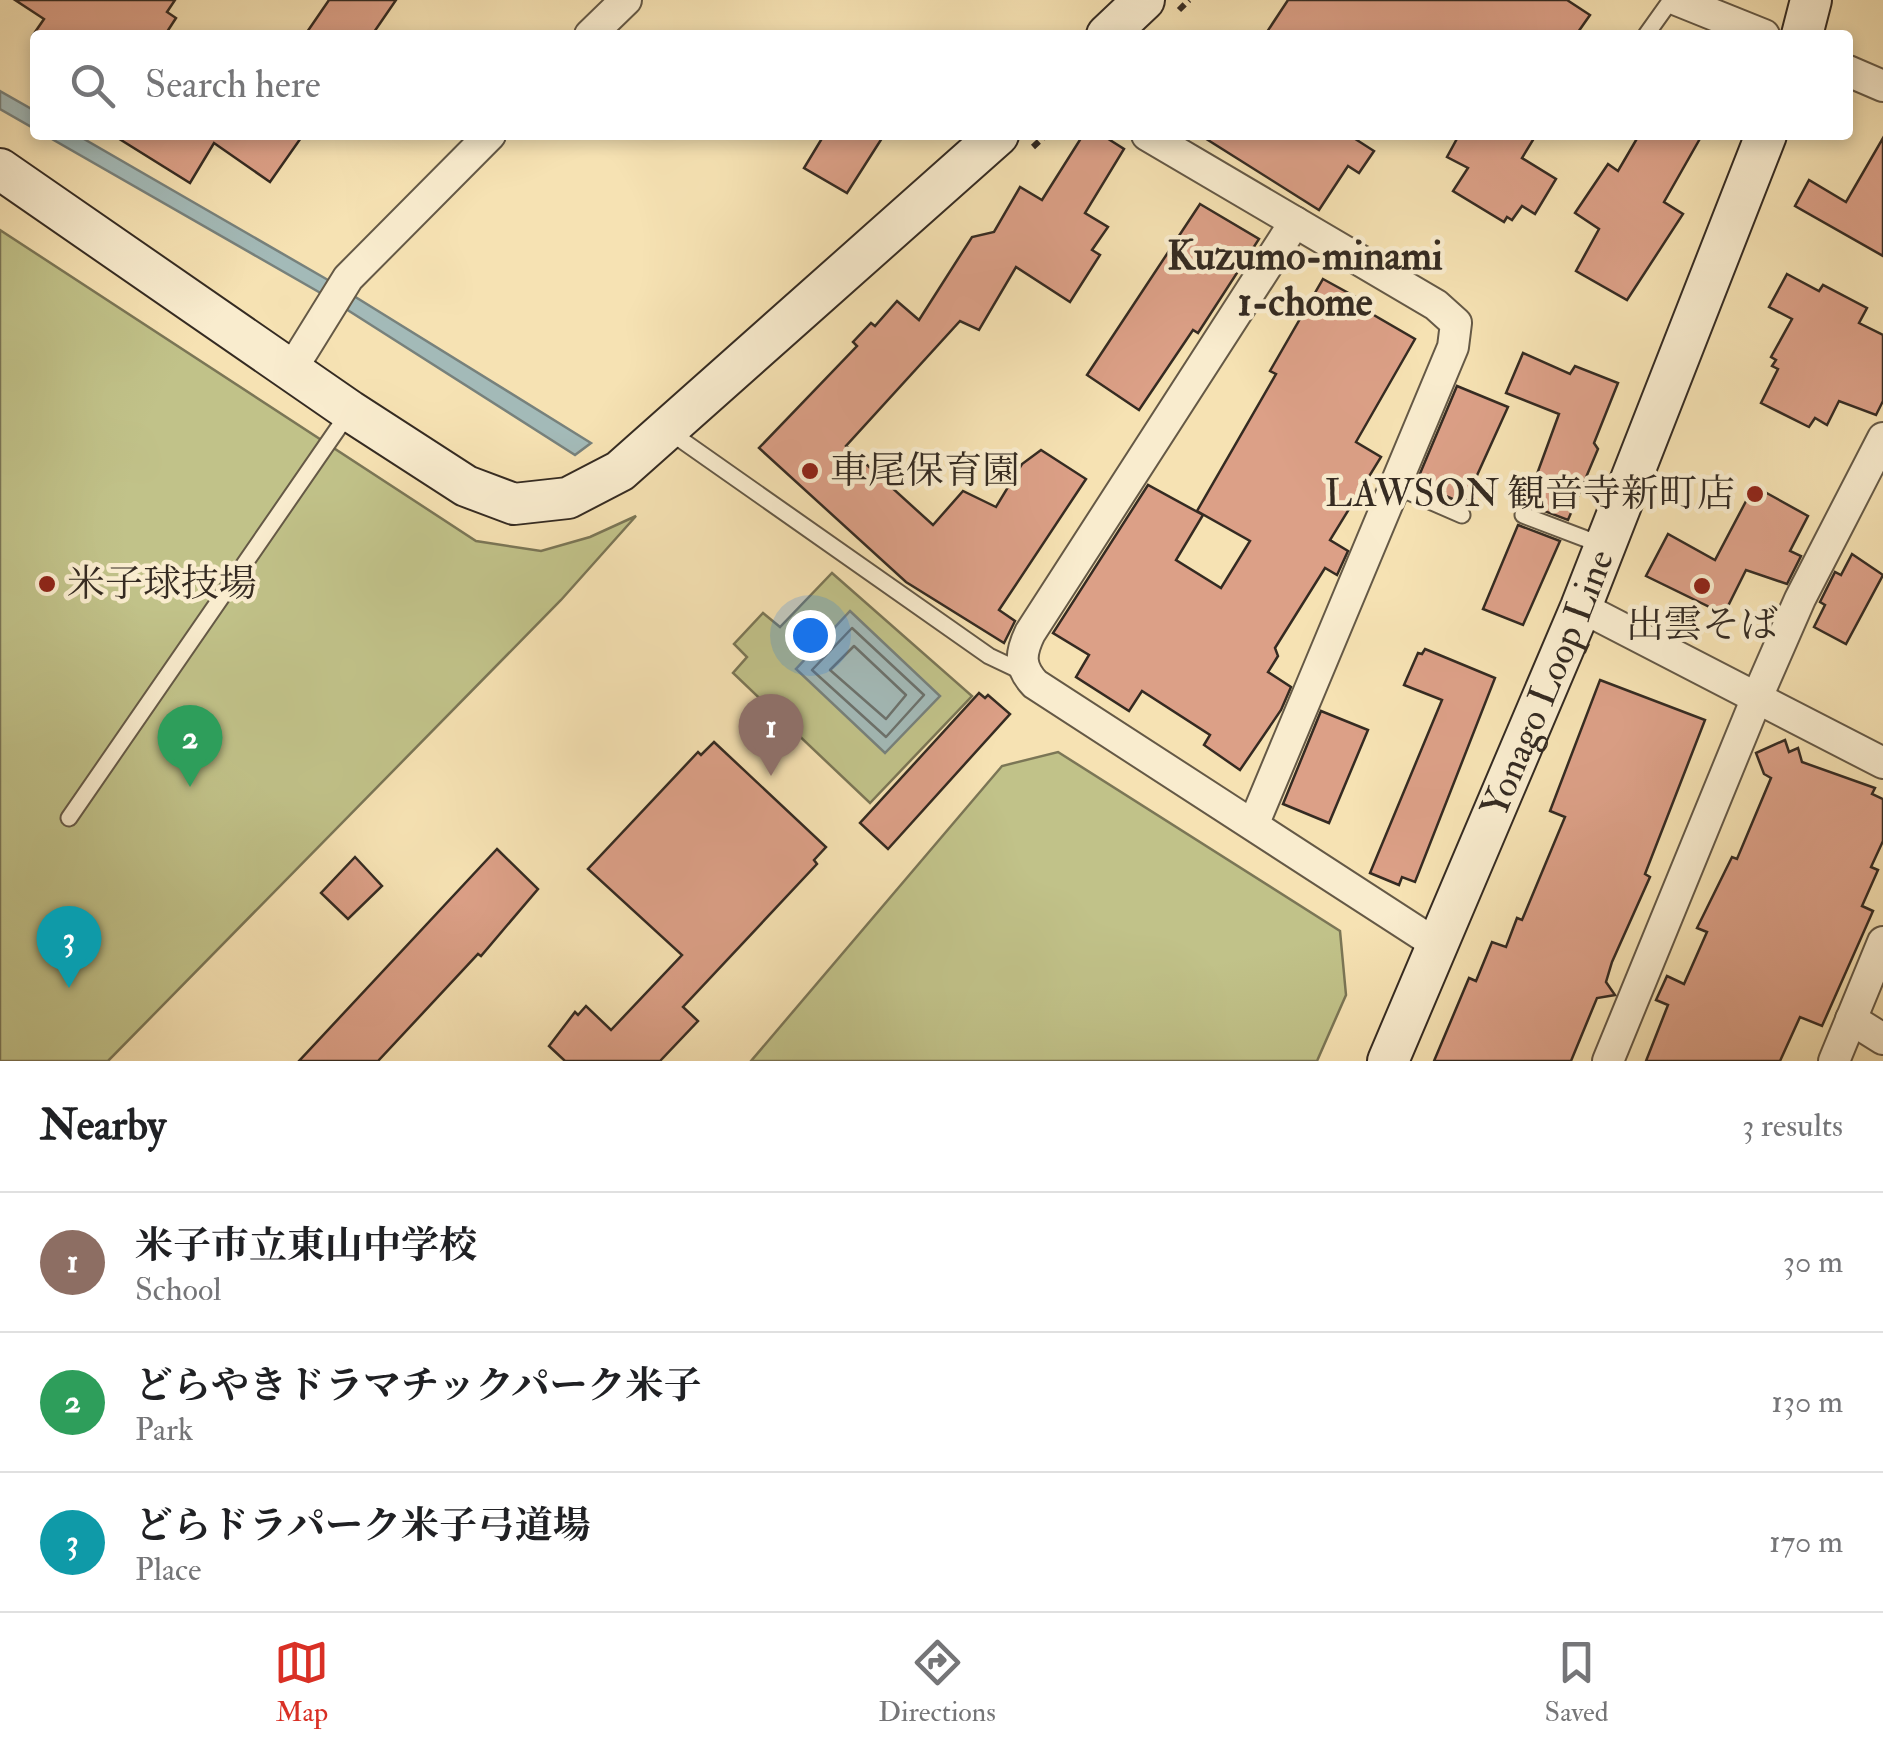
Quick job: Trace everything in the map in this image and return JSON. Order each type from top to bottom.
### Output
[{"type":"street","points":[[595,30],[626,0]]},
{"type":"street","points":[[1112,30],[1144,0]]},
{"type":"street","points":[[1674,0],[1751,30]]},
{"type":"street","points":[[1803,30],[1811,0]]},
{"type":"street","points":[[1853,73],[1883,86]]},
{"type":"street","points":[[291,370],[348,278],[485,140]]},
{"type":"street","points":[[0,169],[350,412],[466,486],[514,504],[568,498],[620,471],[992,140]]},
{"type":"street","points":[[1156,140],[1444,310],[1456,323],[1453,347],[1254,823]]},
{"type":"street","name":"Yonago Loop Line","points":[[1388,1061],[1606,547],[1764,140]]},
{"type":"street","points":[[1295,222],[1030,633],[1021,658],[1025,673],[1035,684],[1436,944]]},
{"type":"street","points":[[1608,1061],[1800,599],[1883,438]]},
{"type":"street","points":[[1581,607],[1758,695],[1883,763]]},
{"type":"street","points":[[1834,1061],[1883,942]]},
{"type":"street","points":[[1851,1019],[1883,1039]]},
{"type":"lane","points":[[1650,30],[1674,0]]},
{"type":"lane","points":[[69,818],[350,412]]},
{"type":"lane","points":[[666,430],[956,634],[1025,673]]},
{"type":"lane","points":[[1395,486],[1462,515]]},
{"type":"lane","points":[[1523,515],[1606,547]]},
{"type":"green space","points":[[0,230],[476,541],[541,551],[590,537],[636,516],[561,600],[108,1061],[0,1061]]},
{"type":"green space","points":[[832,573],[972,696],[870,803],[733,673],[747,657],[734,644],[763,613],[780,627]]},
{"type":"green space","points":[[1058,752],[1340,931],[1346,995],[1317,1061],[751,1061],[1002,766]]},
{"type":"water","points":[[0,91],[30,108],[30,126],[0,109]]},
{"type":"water","points":[[54,140],[86,140],[328,280],[591,443],[575,455],[324,295]]},
{"type":"water","points":[[850,611],[940,696],[885,753],[796,669]]},
{"type":"building","points":[[15,0],[175,0],[167,12],[176,18],[168,30],[36,30],[44,19]]},
{"type":"building","points":[[329,0],[396,0],[375,30],[308,30]]},
{"type":"building","points":[[1288,0],[1567,0],[1590,15],[1580,30],[1268,30]]},
{"type":"building","points":[[1883,138],[1883,256],[1795,206],[1809,180],[1846,202]]},
{"type":"building","points":[[121,140],[299,140],[270,182],[214,143],[190,183]]},
{"type":"building","points":[[821,140],[881,140],[847,193],[804,168]]},
{"type":"building","points":[[1080,140],[1110,140],[1124,149],[1085,213],[1108,227],[1092,250],[1100,255],[1070,302],[1016,267],[979,330],[960,321],[846,446],[933,525],[963,491],[996,507],[1022,464],[1041,450],[1086,479],[999,610],[1015,621],[1004,643],[906,582],[759,448],[857,346],[853,342],[871,323],[875,326],[897,301],[919,320],[972,237],[994,232],[1020,187],[1042,200]]},
{"type":"building","points":[[1208,140],[1357,140],[1374,151],[1359,173],[1348,166],[1319,210]]},
{"type":"building","points":[[1456,140],[1533,140],[1522,158],[1556,179],[1535,214],[1522,206],[1512,220],[1507,217],[1504,222],[1453,191],[1468,168],[1447,157]]},
{"type":"building","points":[[1636,140],[1699,140],[1664,202],[1683,214],[1627,300],[1576,271],[1599,229],[1575,213],[1608,164],[1618,171]]},
{"type":"building","points":[[1200,204],[1259,239],[1198,333],[1193,330],[1139,410],[1087,375]]},
{"type":"building","points":[[1787,274],[1819,291],[1823,285],[1867,308],[1859,323],[1883,335],[1883,401],[1876,415],[1839,401],[1827,425],[1815,418],[1809,427],[1761,403],[1778,369],[1772,366],[1776,360],[1771,357],[1792,319],[1769,307]]},
{"type":"building","points":[[1323,279],[1363,301],[1360,307],[1415,339],[1356,442],[1381,457],[1330,540],[1348,551],[1337,575],[1325,568],[1275,648],[1278,656],[1268,672],[1291,687],[1281,710],[1240,770],[1204,745],[1210,735],[1142,691],[1129,711],[1076,677],[1089,655],[1053,633],[1148,485],[1203,515],[1176,560],[1221,588],[1250,541],[1197,511],[1276,374],[1270,371]]},
{"type":"building","points":[[1523,353],[1570,374],[1575,366],[1618,383],[1594,443],[1598,449],[1568,520],[1526,504],[1559,414],[1506,393]]},
{"type":"building","points":[[1457,386],[1508,407],[1464,504],[1416,483]]},
{"type":"building","points":[[1754,486],[1808,516],[1790,551],[1801,556],[1787,584],[1746,570],[1724,614],[1646,576],[1668,534],[1715,560]]},
{"type":"building","points":[[1518,525],[1560,541],[1523,625],[1483,609]]},
{"type":"building","points":[[1852,554],[1883,575],[1846,644],[1814,627],[1825,605],[1820,602],[1835,572],[1841,575]]},
{"type":"building","points":[[1425,649],[1495,678],[1415,882],[1402,877],[1399,885],[1370,873],[1442,700],[1404,685],[1418,653]]},
{"type":"building","points":[[1600,680],[1705,720],[1645,874],[1650,877],[1612,962],[1606,982],[1615,995],[1597,998],[1571,1061],[1434,1061],[1469,978],[1476,981],[1492,942],[1506,947],[1517,918],[1522,920],[1565,817],[1550,811]]},
{"type":"building","points":[[979,693],[985,698],[988,695],[1010,714],[888,849],[860,823]]},
{"type":"building","points":[[1321,711],[1368,730],[1329,823],[1283,804]]},
{"type":"building","points":[[1785,740],[1789,752],[1798,748],[1802,762],[1875,788],[1872,794],[1883,799],[1883,841],[1871,867],[1878,870],[1862,906],[1873,911],[1822,1026],[1800,1017],[1780,1061],[1646,1061],[1668,1005],[1656,1000],[1667,976],[1684,984],[1707,932],[1697,928],[1732,857],[1737,859],[1771,778],[1764,774],[1756,753]]},
{"type":"building","points":[[714,742],[826,847],[814,860],[817,864],[683,1007],[698,1021],[660,1061],[565,1061],[549,1046],[575,1012],[578,1015],[586,1006],[611,1030],[682,955],[588,869],[698,752],[701,755]]},
{"type":"building","points":[[497,849],[538,889],[481,956],[478,954],[378,1061],[299,1061]]},
{"type":"building","points":[[355,857],[382,886],[348,919],[321,893]]},
{"type":"place","name":"車尾保育園","points":[[810,471]]},
{"type":"place","name":"LAWSON 観音寺新町店","points":[[1755,494]]},
{"type":"place","name":"米子球技場","points":[[47,584]]},
{"type":"place","name":"出雲そば","points":[[1702,586]]},
{"type":"place","name":"米子市立東山中学校","points":[[771,776]]},
{"type":"place","name":"どらやきドラマチックパーク米子","points":[[190,787]]},
{"type":"place","name":"どらドラパーク米子弓道場","points":[[69,988]]},
{"type":"district","name":"Kuzumo-minami 1-chome","points":[[1305,279]]}]
